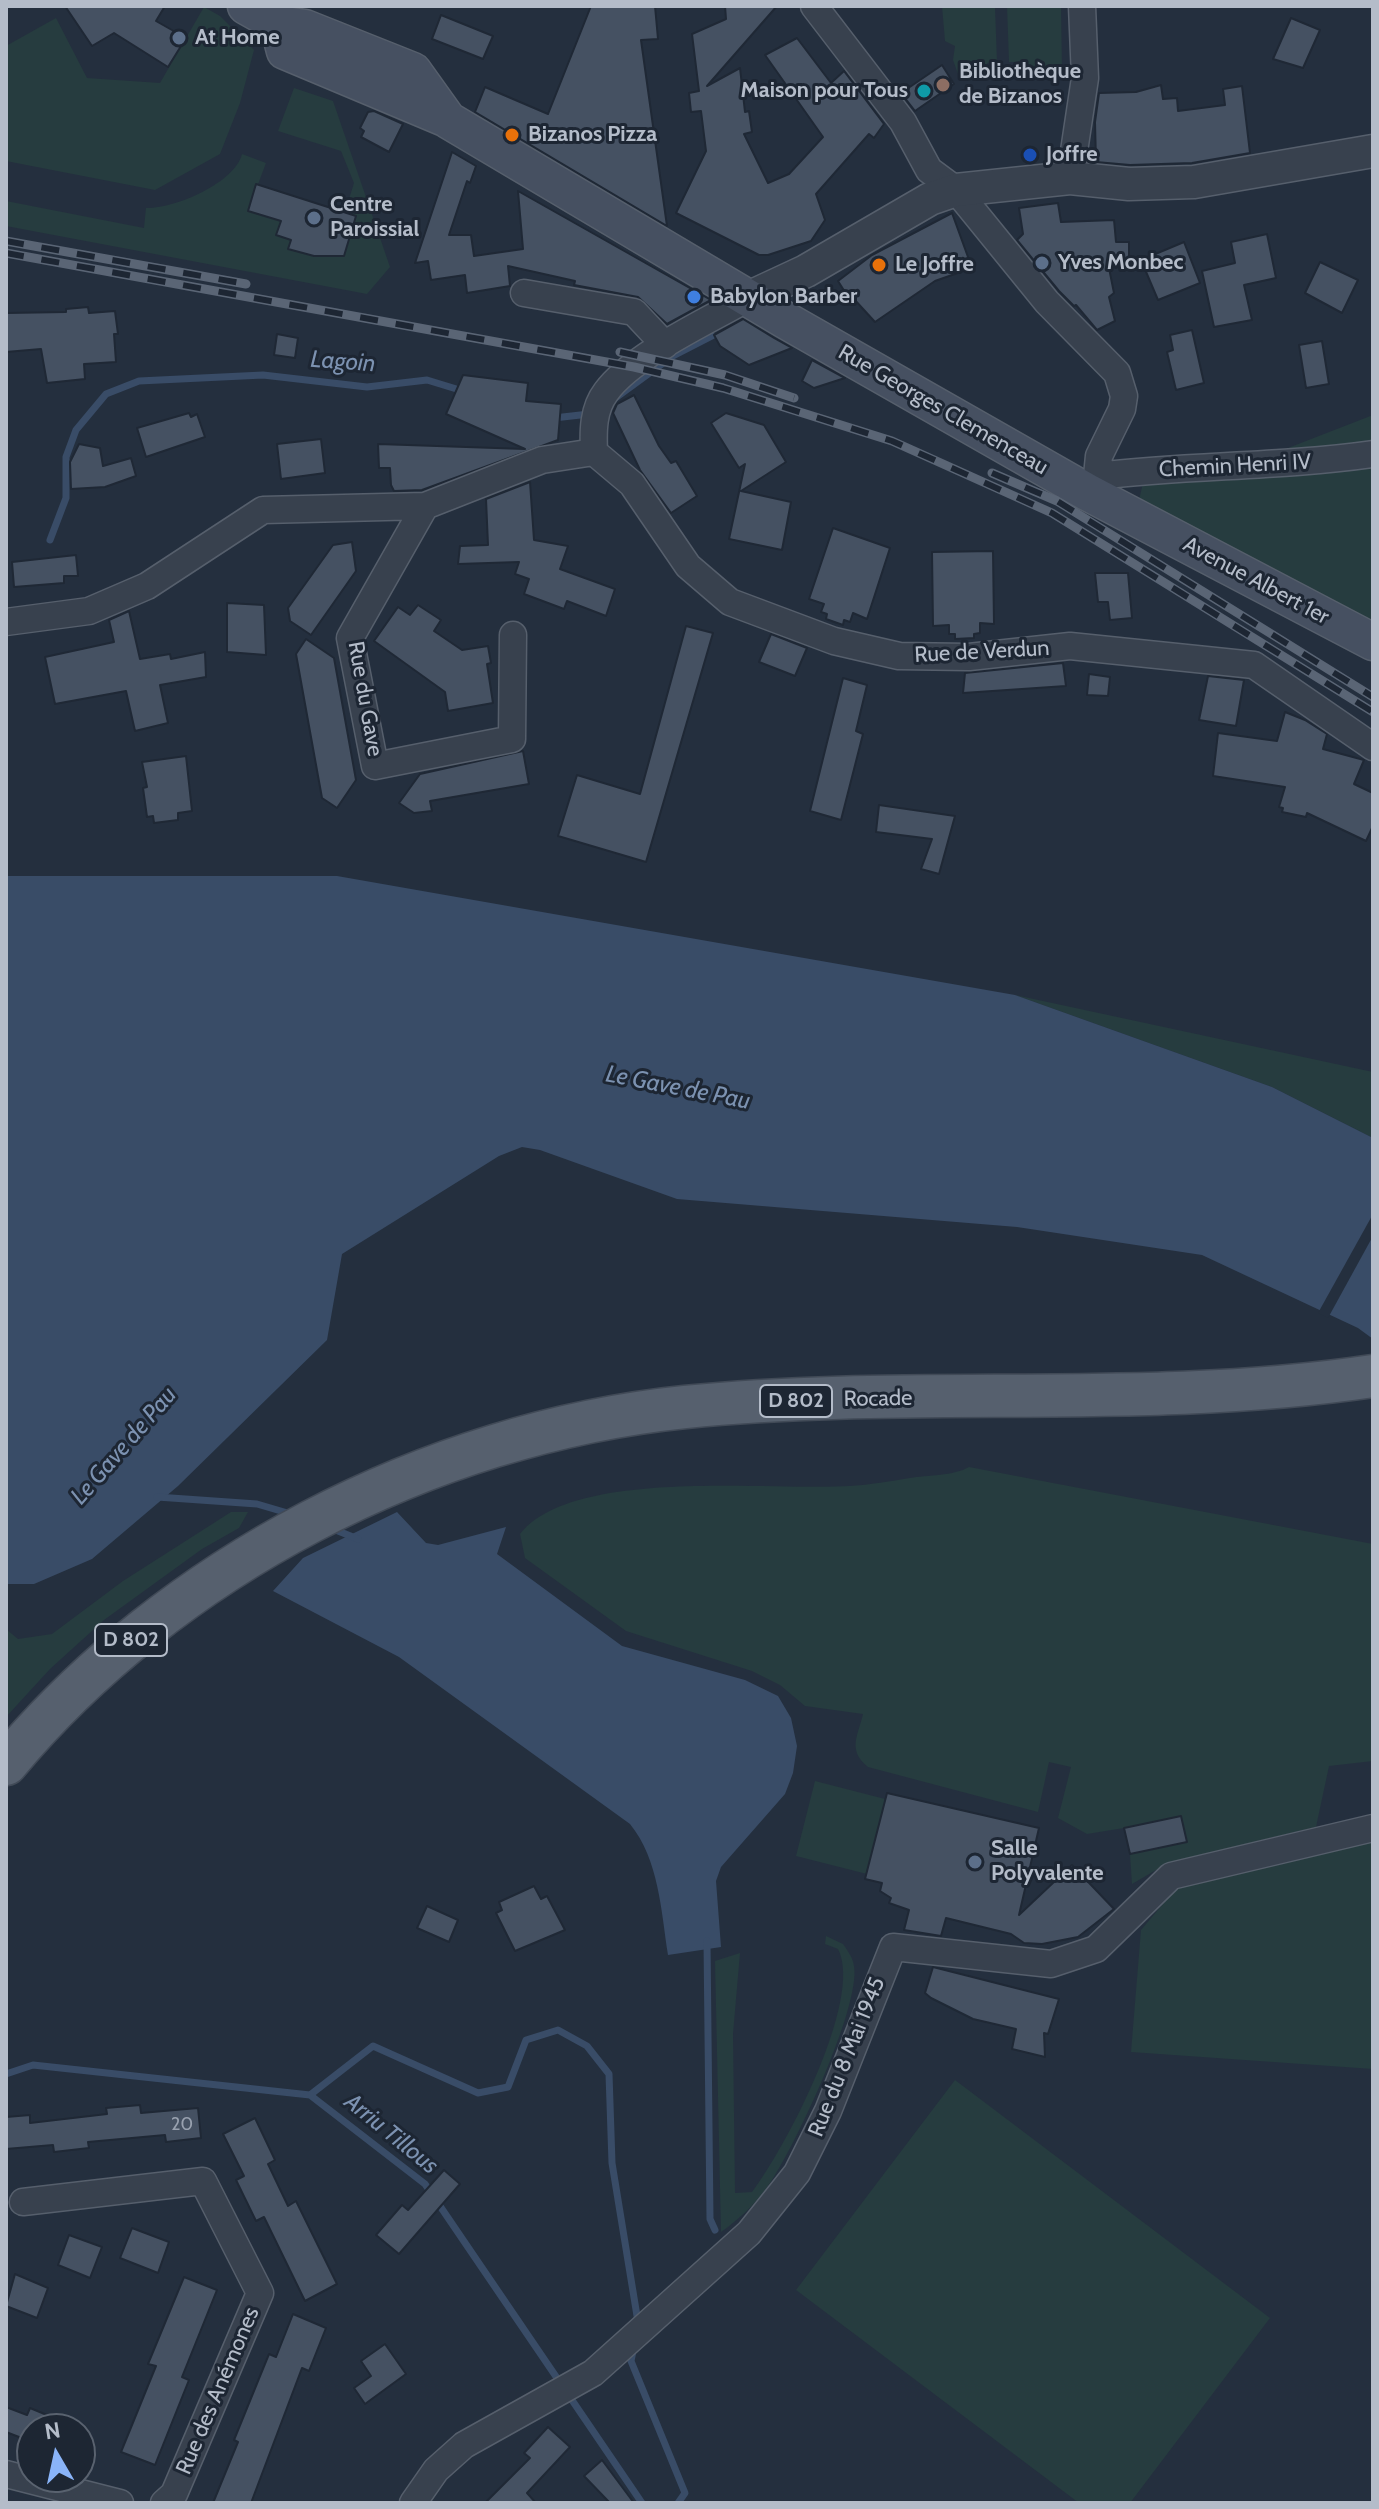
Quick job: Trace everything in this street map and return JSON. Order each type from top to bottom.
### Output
[{"type":"main road","points":[[246,6],[281,15]]},
{"type":"main road","name":"Rue Georges Clemenceau","points":[[281,15],[305,28],[413,71],[448,120],[748,298],[1092,484],[1139,520]]},
{"type":"main road","name":"Avenue Albert 1er","points":[[1139,520],[1373,642]]},
{"type":"main road","name":"Rocade","points":[[6,1764],[99,1666],[168,1610],[277,1541],[393,1483],[523,1436],[685,1407],[795,1401],[1211,1394],[1373,1376]]},
{"type":"street","points":[[814,6],[903,122],[929,170],[956,190],[1047,302],[1117,373],[1124,396],[1122,409],[1099,456],[1092,484]]},
{"type":"street","points":[[1070,178],[1085,78],[1082,6]]},
{"type":"street","points":[[6,622],[25,622],[89,611],[147,586],[263,510],[425,506],[542,460],[594,452],[592,424],[606,392],[665,345],[748,298],[806,271],[930,199],[956,190],[1070,178],[1129,184],[1194,182],[1373,151]]},
{"type":"street","points":[[524,293],[634,312],[665,345]]},
{"type":"street","name":"Rue de Verdun","points":[[594,452],[632,484],[688,566],[730,602],[834,641],[899,656],[969,657],[1070,646],[1254,665],[1373,747]]},
{"type":"street","name":"Chemin Henri IV","points":[[1092,484],[1189,466],[1320,462],[1373,454]]},
{"type":"street","name":"Rue du Gave","points":[[425,506],[350,638],[375,766],[512,739],[513,635]]},
{"type":"street","name":"Rue du 8 Mai 1945","points":[[417,2501],[436,2470],[464,2445],[590,2373],[749,2233],[797,2173],[828,2111],[893,1947],[1051,1964],[1096,1949],[1171,1876],[1373,1828]]},
{"type":"street","name":"Rue des Anémones","points":[[23,2202],[203,2181],[260,2293],[174,2494],[164,2503]]},
{"type":"street","points":[[6,2474],[120,2503]]},
{"type":"green space","points":[[942,6],[995,7],[997,62],[987,63],[987,73],[958,74],[953,60],[955,46],[945,41]]},
{"type":"green space","points":[[1007,6],[1061,6],[1062,71],[1019,72],[1019,62],[1009,62]]},
{"type":"green space","points":[[204,7],[220,16],[254,50],[240,103],[220,154],[155,190],[6,161],[6,46],[56,18],[87,78],[160,83]]},
{"type":"green space","points":[[294,88],[333,101],[390,267],[367,294],[6,226],[6,201],[144,228],[146,208],[172,204],[202,192],[228,175],[242,154],[266,163],[248,211],[281,221],[276,235],[291,240],[289,249],[314,256],[344,256],[356,216],[345,212],[354,183],[341,151],[278,131]]},
{"type":"green space","points":[[1373,415],[1373,621],[1139,500],[1143,483],[1216,476]]},
{"type":"green space","points":[[1015,995],[1373,1072],[1373,1138],[1272,1087]]},
{"type":"green space","points":[[969,1467],[1373,1544],[1373,1761],[1329,1766],[1316,1827],[1168,1863],[1132,1884],[1130,1854],[1186,1842],[1124,1828],[1087,1834],[1058,1818],[1071,1767],[1049,1762],[1038,1812],[868,1767],[856,1749],[863,1714],[805,1706],[780,1685],[752,1671],[626,1631],[525,1558],[520,1534],[546,1513],[583,1499],[626,1491],[674,1487],[858,1485],[948,1474]]},
{"type":"green space","points":[[231,1512],[248,1512],[239,1528],[202,1549],[104,1620],[50,1669],[6,1717],[6,1629],[18,1639],[52,1634],[123,1581]]},
{"type":"green space","points":[[815,1781],[885,1799],[867,1874],[796,1856]]},
{"type":"green space","points":[[1373,1841],[1373,2069],[1131,2052],[1141,1930],[1179,1885]]},
{"type":"green space","points":[[826,1936],[843,1944],[854,1966],[847,2013],[836,2045],[807,2114],[778,2171],[756,2201],[721,2232],[715,1961],[740,1953],[733,2034],[735,2193],[752,2192],[801,2109],[831,2037],[840,2002],[843,1972],[838,1949],[825,1944]]},
{"type":"green space","points":[[955,2080],[1270,2318],[1130,2503],[1079,2503],[796,2290]]},
{"type":"water","name":"Le Gave de Pau","points":[[6,876],[337,876],[1015,995],[1272,1087],[1373,1138],[1373,1339],[1358,1328],[1202,1255],[1017,1227],[677,1199],[540,1150],[522,1147],[499,1156],[342,1254],[327,1340],[178,1486],[92,1559],[34,1584],[6,1584]]},
{"type":"water","points":[[397,1512],[426,1543],[438,1545],[506,1527],[497,1554],[622,1646],[745,1680],[778,1696],[791,1718],[797,1746],[793,1773],[785,1794],[721,1867],[716,1881],[721,1947],[668,1955],[653,1869],[640,1838],[630,1824],[399,1657],[273,1591],[303,1558]]},
{"type":"pier","points":[[1373,1214],[1373,1236],[1328,1318],[1318,1313]]},
{"type":"building","points":[[65,6],[165,6],[156,21],[186,38],[168,67],[114,33],[92,46]]},
{"type":"building","points":[[591,6],[655,6],[658,39],[641,40],[667,226],[475,112],[485,87],[548,114]]},
{"type":"building","points":[[725,6],[777,6],[707,86],[740,68],[745,112],[749,111],[752,132],[744,134],[768,183],[789,174],[823,137],[765,55],[797,38],[831,83],[844,71],[884,124],[874,138],[869,134],[816,194],[825,220],[811,241],[768,255],[759,255],[676,213],[706,151],[701,111],[691,112],[689,93],[699,91],[692,34],[726,19]]},
{"type":"building","points":[[441,15],[493,36],[483,59],[432,39]]},
{"type":"building","points":[[1291,18],[1320,30],[1303,68],[1273,59]]},
{"type":"building","name":"Maison pour Tous","points":[[942,65],[954,84],[915,111],[901,93]]},
{"type":"building","points":[[1161,85],[1163,99],[1177,98],[1178,111],[1225,105],[1223,89],[1242,86],[1250,153],[1192,163],[1130,165],[1096,162],[1095,122],[1099,93],[1136,92]]},
{"type":"building","points":[[374,111],[403,124],[389,152],[361,137],[364,131],[360,128],[368,112]]},
{"type":"building","points":[[452,152],[476,166],[470,183],[467,181],[449,235],[471,235],[474,256],[523,249],[518,191],[711,300],[667,324],[638,297],[574,285],[575,281],[508,266],[510,286],[467,293],[465,275],[431,280],[428,261],[415,263]]},
{"type":"building","name":"Centre Paroissial","points":[[256,184],[356,216],[344,256],[314,256],[288,249],[291,240],[276,235],[281,221],[248,211]]},
{"type":"building","points":[[1058,203],[1061,222],[1114,220],[1116,242],[1129,242],[1129,263],[1108,263],[1114,293],[1109,297],[1115,321],[1097,330],[1076,305],[1059,291],[1017,240],[1023,234],[1019,208]]},
{"type":"building","points":[[952,213],[972,268],[935,281],[875,322],[853,298],[850,300],[838,281],[872,255]]},
{"type":"building","points":[[1267,234],[1276,278],[1244,285],[1252,320],[1214,327],[1202,271],[1235,263],[1231,242]]},
{"type":"building","points":[[1184,242],[1200,283],[1158,300],[1141,260]]},
{"type":"building","points":[[1320,262],[1358,280],[1342,313],[1305,293]]},
{"type":"building","points":[[88,307],[89,313],[115,311],[118,334],[114,334],[116,362],[84,364],[85,379],[47,383],[41,349],[6,352],[6,313],[66,312],[66,309]]},
{"type":"building","points":[[743,319],[792,348],[749,365],[720,346],[714,335]]},
{"type":"building","points":[[1192,330],[1204,383],[1176,390],[1167,352],[1173,350],[1170,335]]},
{"type":"building","points":[[277,334],[298,338],[295,358],[274,355]]},
{"type":"building","points":[[1322,341],[1329,384],[1306,388],[1299,345]]},
{"type":"building","points":[[812,360],[845,378],[814,388],[802,381]]},
{"type":"building","points":[[463,375],[528,383],[526,401],[561,404],[558,440],[422,490],[394,491],[390,468],[379,468],[378,444],[525,449],[446,414]]},
{"type":"building","points":[[634,395],[659,446],[671,463],[676,461],[697,496],[671,513],[640,470],[613,413],[617,404]]},
{"type":"building","points":[[189,413],[191,417],[197,414],[205,437],[146,457],[137,428]]},
{"type":"building","points":[[726,413],[764,425],[786,462],[741,491],[791,502],[782,550],[729,539],[745,464],[739,468],[711,423]]},
{"type":"building","points":[[321,439],[325,473],[281,479],[277,444]]},
{"type":"building","points":[[79,444],[100,448],[103,466],[131,458],[136,476],[105,487],[71,489],[70,462]]},
{"type":"building","points":[[530,482],[534,540],[568,546],[560,569],[615,589],[606,616],[567,601],[564,609],[524,594],[529,579],[515,574],[519,562],[458,564],[460,546],[488,545],[486,499]]},
{"type":"building","points":[[833,528],[890,548],[867,619],[853,613],[850,622],[844,620],[843,625],[826,619],[827,614],[821,612],[824,604],[809,599]]},
{"type":"building","points":[[352,542],[356,571],[311,635],[290,621],[288,608],[333,545]]},
{"type":"building","points":[[993,551],[994,624],[980,623],[980,633],[974,634],[974,638],[955,639],[955,634],[949,634],[949,625],[933,626],[932,552]]},
{"type":"building","points":[[76,555],[78,576],[64,576],[64,583],[14,587],[12,562]]},
{"type":"building","points":[[1095,573],[1128,573],[1132,618],[1110,620],[1108,602],[1098,602]]},
{"type":"building","points":[[227,603],[264,605],[266,655],[227,652]]},
{"type":"building","points":[[418,605],[441,620],[434,631],[462,650],[488,646],[491,663],[487,664],[493,703],[448,711],[445,692],[374,641],[398,607],[410,615]]},
{"type":"building","points":[[129,611],[140,659],[170,654],[171,659],[205,652],[206,677],[160,685],[168,723],[135,731],[126,691],[55,704],[45,657],[114,642],[109,620]]},
{"type":"building","points":[[686,626],[713,633],[646,862],[558,836],[577,775],[640,794]]},
{"type":"building","points":[[771,634],[807,648],[795,676],[759,662]]},
{"type":"building","points":[[306,639],[334,658],[356,780],[337,808],[322,798],[296,654]]},
{"type":"building","points":[[1063,663],[1066,686],[963,693],[965,673]]},
{"type":"building","points":[[1089,674],[1110,677],[1108,696],[1087,695]]},
{"type":"building","points":[[1208,676],[1244,680],[1236,726],[1199,720]]},
{"type":"building","points":[[843,678],[867,685],[856,731],[863,734],[841,820],[810,811]]},
{"type":"building","points":[[1285,712],[1327,734],[1323,749],[1364,760],[1354,784],[1373,793],[1373,826],[1366,841],[1307,813],[1306,817],[1282,812],[1283,808],[1279,807],[1285,787],[1213,776],[1218,733],[1277,741]]},
{"type":"building","points":[[523,751],[529,784],[430,801],[432,811],[414,813],[399,803],[420,774]]},
{"type":"building","points":[[186,756],[192,811],[178,813],[178,820],[154,823],[153,816],[147,817],[143,788],[147,787],[142,762]]},
{"type":"building","points":[[879,805],[955,816],[939,874],[921,869],[932,839],[876,832]]},
{"type":"building","points":[[887,1793],[1039,1828],[1019,1915],[1072,1865],[1114,1909],[1078,1937],[1042,1944],[1024,1943],[1011,1934],[946,1918],[941,1936],[904,1930],[909,1910],[889,1903],[891,1898],[880,1891],[882,1883],[865,1879]]},
{"type":"building","points":[[1181,1816],[1187,1842],[1130,1854],[1124,1828]]},
{"type":"building","points":[[534,1886],[541,1899],[547,1896],[565,1930],[515,1951],[496,1913],[502,1910],[499,1902]]},
{"type":"building","points":[[427,1906],[458,1920],[449,1942],[417,1928]]},
{"type":"building","points":[[933,1967],[1059,1999],[1048,2034],[1044,2033],[1045,2057],[1012,2049],[1016,2029],[973,2019],[931,1998],[925,1993]]},
{"type":"building","points":[[140,2105],[141,2113],[198,2108],[201,2138],[166,2142],[165,2135],[88,2142],[89,2148],[54,2152],[53,2145],[6,2149],[6,2117],[30,2115],[30,2123],[107,2114],[106,2108]]},
{"type":"building","points":[[255,2118],[275,2160],[268,2164],[288,2206],[296,2201],[337,2284],[305,2301],[264,2217],[256,2221],[236,2180],[244,2176],[223,2134]]},
{"type":"building","points":[[444,2170],[460,2184],[399,2254],[376,2235],[402,2205],[408,2210]]},
{"type":"building","points":[[132,2228],[169,2242],[158,2273],[120,2258]]},
{"type":"building","points":[[69,2235],[102,2247],[90,2278],[58,2265]]},
{"type":"building","points":[[15,2274],[48,2288],[37,2318],[6,2306]]},
{"type":"building","points":[[184,2277],[217,2290],[182,2377],[189,2380],[155,2465],[121,2452],[156,2366],[148,2364]]},
{"type":"building","points":[[293,2314],[326,2328],[309,2371],[302,2368],[251,2503],[213,2503],[238,2442],[234,2440],[269,2354],[276,2357]]},
{"type":"building","points":[[385,2344],[406,2374],[365,2404],[354,2388],[371,2376],[361,2361]]},
{"type":"building","points":[[6,2407],[22,2413],[16,2413],[16,2436],[6,2432]]},
{"type":"building","points":[[548,2427],[570,2447],[527,2493],[536,2503],[485,2503],[530,2458],[524,2453]]},
{"type":"building","points":[[602,2460],[634,2503],[610,2503],[584,2476]]},
{"type":"waterway","name":"Lagoin","points":[[610,402],[673,356],[712,336]]},
{"type":"waterway","name":"Lagoin","points":[[50,540],[66,498],[66,457],[76,430],[106,394],[139,381],[263,375],[367,387],[427,380],[463,391]]},
{"type":"waterway","name":"Lagoin","points":[[554,418],[589,414]]},
{"type":"waterway","points":[[157,1497],[257,1504],[291,1514]]},
{"type":"waterway","points":[[333,1529],[358,1539]]},
{"type":"waterway","points":[[707,1941],[710,2219],[715,2230]]},
{"type":"waterway","points":[[310,2095],[373,2046],[478,2093],[508,2087],[526,2040],[558,2030],[587,2046],[609,2074],[612,2163],[638,2322]]},
{"type":"waterway","name":"Arriu Tillous","points":[[6,2074],[33,2065],[310,2095],[425,2184],[642,2503]]},
{"type":"waterway","points":[[634,2346],[631,2361],[685,2493],[678,2503]]},
{"type":"railway","points":[[6,241],[246,284]]},
{"type":"railway","points":[[6,253],[634,367],[723,388],[892,441],[1052,513],[1373,712]]},
{"type":"railway","points":[[620,352],[725,375],[794,398]]},
{"type":"railway","points":[[992,473],[1057,501],[1373,697]]},
{"type":"place","name":"At Home","points":[[179,38]]},
{"type":"place","name":"Bibliothèque de Bizanos","points":[[943,85]]},
{"type":"place","name":"Maison pour Tous","points":[[924,91]]},
{"type":"place","name":"Bizanos Pizza","points":[[512,135]]},
{"type":"place","name":"Joffre","points":[[1030,155]]},
{"type":"place","name":"Centre Paroissial","points":[[314,218]]},
{"type":"place","name":"Yves Monbec","points":[[1042,263]]},
{"type":"place","name":"Le Joffre","points":[[879,265]]},
{"type":"place","name":"Babylon Barber","points":[[694,297]]},
{"type":"place","name":"Salle Polyvalente","points":[[975,1862]]}]
